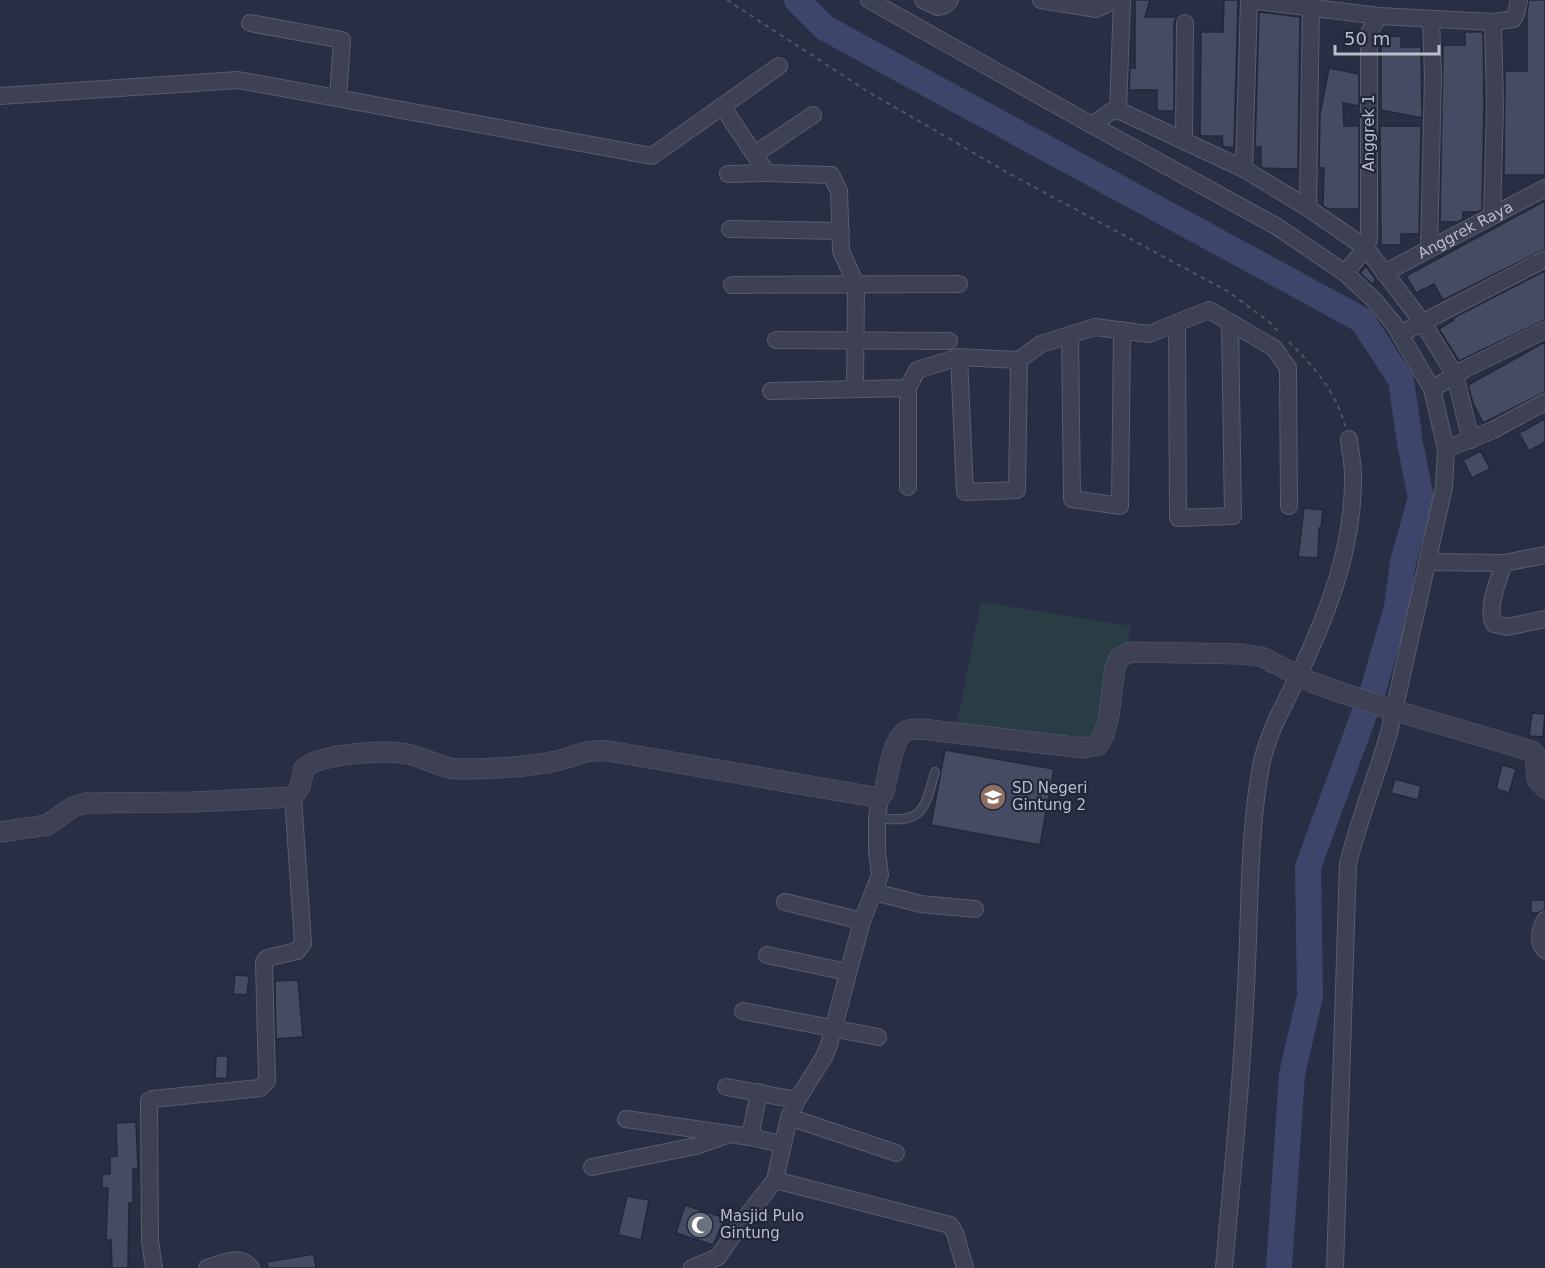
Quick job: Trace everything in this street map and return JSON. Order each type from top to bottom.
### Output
[{"type":"street","points":[[869,0],[887,12],[1095,123],[1276,226],[1347,270],[1443,382],[1446,449],[1444,488],[1390,709],[1380,764],[1356,829],[1348,864],[1335,1268]]},
{"type":"street","points":[[923,0],[938,7],[950,0]]},
{"type":"street","points":[[1041,0],[1096,9],[1105,6],[1110,0]]},
{"type":"street","points":[[1118,110],[1122,0]]},
{"type":"street","points":[[1244,169],[1249,0],[1310,4],[1379,16],[1493,22],[1513,19],[1519,0]]},
{"type":"street","points":[[1308,208],[1310,4]]},
{"type":"street","name":"Anggrek 1","points":[[1364,250],[1369,233],[1369,33],[1379,16]]},
{"type":"street","points":[[1429,249],[1433,76],[1431,20]]},
{"type":"street","points":[[1184,141],[1185,22]]},
{"type":"street","points":[[1492,216],[1495,106],[1493,22]]},
{"type":"street","points":[[250,23],[342,40],[338,98]]},
{"type":"street","points":[[0,96],[238,80],[652,156],[779,66]]},
{"type":"street","points":[[722,106],[767,173]]},
{"type":"street","points":[[1095,123],[1118,110]]},
{"type":"street","points":[[1118,110],[1244,169],[1308,208],[1364,250],[1423,322],[1443,382],[1471,440]]},
{"type":"street","points":[[755,154],[813,116]]},
{"type":"street","points":[[728,174],[831,175],[839,191],[841,251],[856,284],[855,389]]},
{"type":"street","name":"Anggrek Raya","points":[[1384,273],[1545,188]]},
{"type":"street","points":[[730,229],[841,231]]},
{"type":"street","points":[[1347,270],[1364,250]]},
{"type":"street","points":[[1400,334],[1545,259]]},
{"type":"street","points":[[732,285],[959,284]]},
{"type":"street","points":[[909,487],[908,388],[917,370],[959,357],[1019,360],[1041,344],[1095,327],[1149,334],[1209,310],[1274,348],[1288,368],[1289,506]]},
{"type":"street","points":[[1177,323],[1178,518],[1233,516],[1230,323]]},
{"type":"street","points":[[1070,334],[1072,499],[1120,506],[1122,330]]},
{"type":"street","points":[[1443,382],[1545,330]]},
{"type":"street","points":[[776,340],[949,341]]},
{"type":"street","points":[[959,357],[965,492],[1017,490],[1019,360]]},
{"type":"street","points":[[771,392],[908,388]]},
{"type":"street","points":[[1446,449],[1471,440],[1545,402]]},
{"type":"street","points":[[1224,1268],[1246,986],[1250,867],[1257,792],[1269,736],[1305,679],[1338,578],[1347,542],[1353,474],[1349,439]]},
{"type":"street","points":[[1426,562],[1504,563],[1545,555]]},
{"type":"street","points":[[1504,563],[1492,606],[1491,618],[1494,624],[1507,627],[1545,619]]},
{"type":"street","points":[[692,1268],[718,1257],[775,1180],[789,1117],[824,1057],[834,1028],[862,921],[880,871],[877,851],[879,808],[896,743],[904,732],[921,729],[1071,747],[1083,748],[1098,745],[1104,735],[1109,715],[1115,668],[1119,658],[1126,653],[1243,654],[1262,657],[1305,679],[1390,709],[1533,751],[1541,756],[1537,779],[1545,788]]},
{"type":"street","points":[[154,1268],[150,1241],[149,1101],[153,1098],[260,1088],[267,1081],[264,962],[267,958],[297,951],[303,943],[293,797],[300,787],[304,768],[314,761],[377,752],[399,752],[421,757],[441,766],[459,769],[554,762],[589,750],[609,751],[879,808]]},
{"type":"street","points":[[0,832],[47,825],[73,807],[86,803],[194,802],[293,797]]},
{"type":"street","points":[[874,892],[921,904],[975,909]]},
{"type":"street","points":[[785,902],[862,921]]},
{"type":"street","points":[[1545,920],[1540,937],[1541,946],[1545,950]]},
{"type":"street","points":[[767,955],[847,972]]},
{"type":"street","points":[[743,1011],[878,1037]]},
{"type":"street","points":[[726,1087],[797,1100]]},
{"type":"street","points":[[750,1137],[759,1092]]},
{"type":"street","points":[[789,1117],[896,1153]]},
{"type":"street","points":[[626,1119],[750,1137],[782,1144]]},
{"type":"street","points":[[592,1167],[696,1146],[727,1135]]},
{"type":"street","points":[[775,1180],[950,1225],[955,1233],[965,1268]]},
{"type":"street","points":[[207,1268],[232,1259],[246,1263],[251,1268]]},
{"type":"lane","points":[[879,808],[892,820],[912,818],[927,802],[935,772]]},
{"type":"path","points":[[727,0],[867,91],[948,139],[1229,292],[1282,334]]},
{"type":"path","points":[[1289,341],[1326,384],[1341,409],[1349,439]]},
{"type":"shaded area","points":[[981,602],[1132,626],[1094,753],[954,738]]},
{"type":"building","points":[[1135,0],[1150,0],[1145,17],[1176,17],[1174,23],[1174,111],[1157,111],[1157,90],[1129,90],[1130,68],[1135,68]]},
{"type":"building","points":[[1224,0],[1238,0],[1234,147],[1223,147],[1222,136],[1200,136],[1201,32],[1223,32]]},
{"type":"building","points":[[1529,0],[1545,0],[1545,175],[1504,175],[1505,71],[1527,71]]},
{"type":"building","points":[[1259,12],[1300,17],[1298,169],[1261,167],[1261,147],[1255,147]]},
{"type":"building","points":[[1465,32],[1483,32],[1482,210],[1463,212],[1463,219],[1458,222],[1440,222],[1443,45],[1465,45]]},
{"type":"building","points":[[1401,36],[1401,47],[1421,47],[1422,118],[1381,110],[1381,37]]},
{"type":"building","points":[[1329,68],[1359,74],[1359,106],[1343,103],[1344,126],[1359,126],[1359,209],[1328,209],[1323,206],[1324,168],[1319,168],[1320,114]]},
{"type":"building","points":[[1380,126],[1421,126],[1419,234],[1401,234],[1401,245],[1381,245]]},
{"type":"building","points":[[1545,201],[1545,249],[1443,300],[1434,284],[1416,293],[1406,276]]},
{"type":"building","points":[[1366,266],[1376,280],[1372,284],[1360,273]]},
{"type":"building","points":[[1545,271],[1545,320],[1459,361],[1439,329],[1454,320],[1453,318]]},
{"type":"building","points":[[1545,342],[1545,392],[1483,423],[1473,403],[1468,385]]},
{"type":"building","points":[[1545,419],[1545,442],[1529,451],[1519,433]]},
{"type":"building","points":[[1481,451],[1490,469],[1472,478],[1463,460]]},
{"type":"building","points":[[1304,508],[1323,510],[1321,528],[1319,528],[1318,558],[1298,557]]},
{"type":"building","points":[[1532,713],[1545,714],[1543,737],[1529,736]]},
{"type":"building","name":"SD Negeri Gintung 2","points":[[945,750],[1054,769],[1040,845],[931,825]]},
{"type":"building","points":[[1502,765],[1516,769],[1509,793],[1496,789]]},
{"type":"building","points":[[1395,779],[1421,786],[1418,800],[1391,793]]},
{"type":"building","points":[[1531,900],[1545,900],[1545,910],[1531,913]]},
{"type":"building","points":[[235,975],[249,976],[247,995],[233,994]]},
{"type":"building","points":[[298,980],[303,1037],[276,1039],[275,981]]},
{"type":"building","points":[[216,1056],[228,1056],[227,1079],[215,1078]]},
{"type":"building","points":[[136,1122],[138,1169],[133,1169],[133,1203],[129,1203],[128,1268],[112,1268],[111,1240],[106,1240],[108,1188],[102,1188],[102,1174],[110,1174],[110,1157],[117,1156],[116,1123]]},
{"type":"building","points":[[627,1196],[649,1200],[641,1240],[618,1235]]},
{"type":"building","name":"Masjid Pulo Gintung","points":[[685,1205],[725,1218],[713,1245],[676,1233]]},
{"type":"building","points":[[314,1254],[316,1268],[268,1268],[267,1262]]},
{"type":"waterway","points":[[797,0],[825,28],[1362,320],[1401,380],[1421,498],[1403,562],[1397,607],[1374,687],[1308,867],[1310,996],[1292,1074],[1279,1268]]},
{"type":"place","name":"SD Negeri Gintung 2","points":[[993,797]]},
{"type":"place","name":"Masjid Pulo Gintung","points":[[700,1225]]}]
